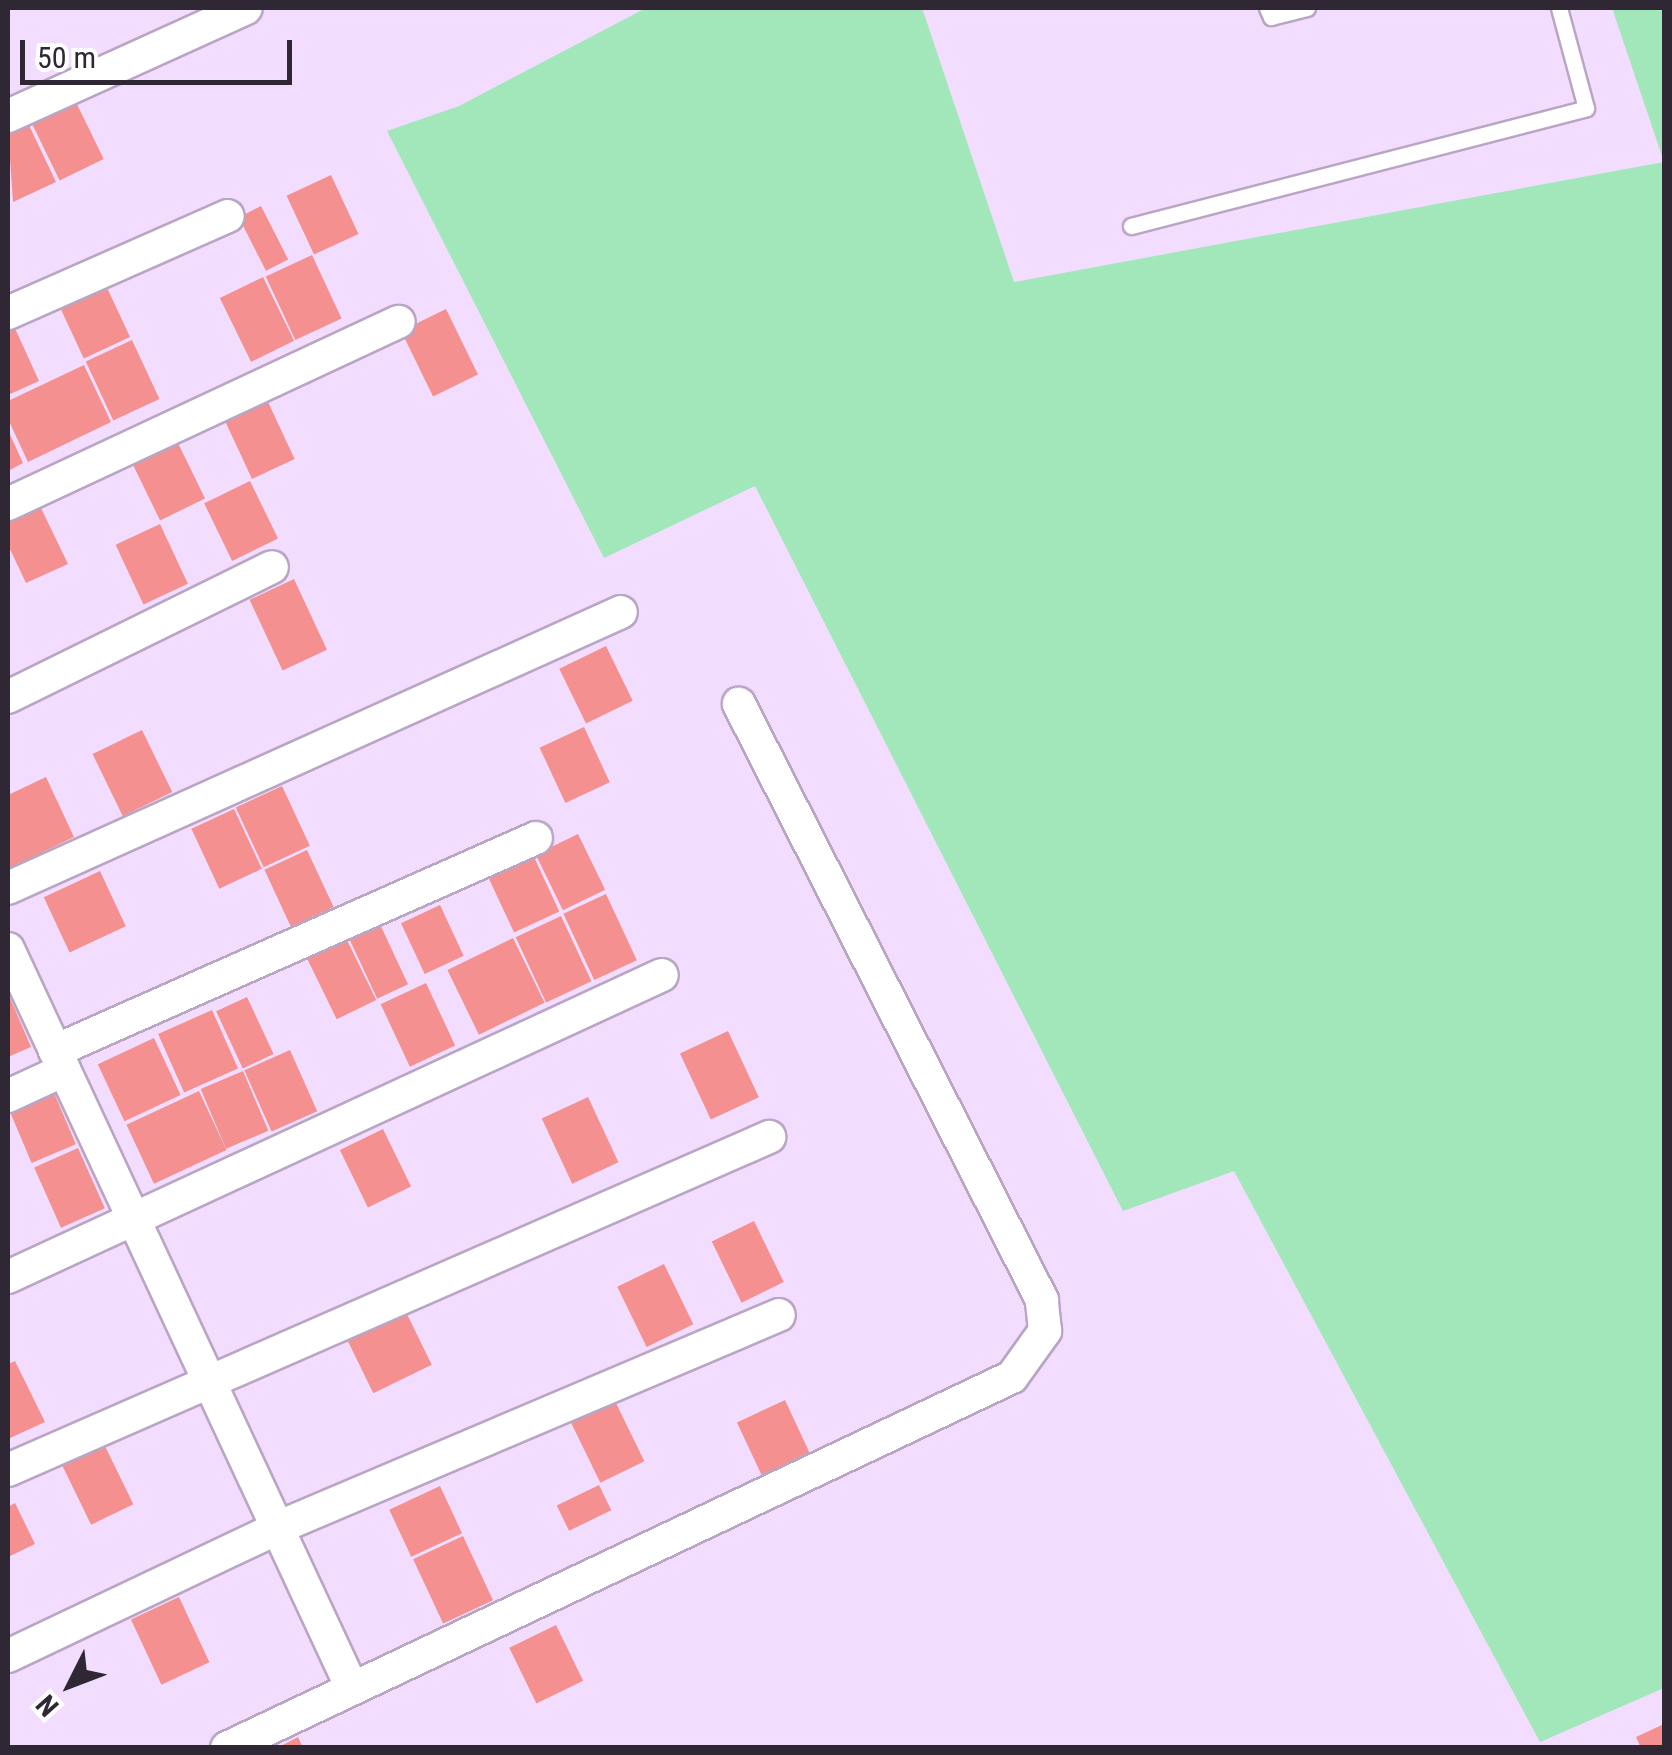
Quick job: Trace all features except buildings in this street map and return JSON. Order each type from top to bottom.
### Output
[{"type":"street","points":[[8,116],[246,8]]},
{"type":"street","points":[[8,313],[228,216]]},
{"type":"street","points":[[8,504],[398,322]]},
{"type":"street","points":[[8,697],[272,567]]},
{"type":"street","points":[[8,888],[621,612]]},
{"type":"street","points":[[228,1748],[351,1686],[1012,1377],[1045,1331],[1042,1300],[739,704]]},
{"type":"street","points":[[8,1096],[60,1061],[536,838]]},
{"type":"street","points":[[8,949],[351,1686]]},
{"type":"street","points":[[8,1277],[662,974]]},
{"type":"street","points":[[8,1470],[208,1378],[770,1136]]},
{"type":"street","points":[[8,1656],[277,1528],[779,1315]]},
{"type":"lane","points":[[1267,8],[1271,17],[1306,8]]},
{"type":"lane","points":[[1131,226],[1586,108],[1559,8]]},
{"type":"green space","points":[[646,8],[922,8],[1014,282],[1664,162],[1664,1688],[1540,1742],[1234,1171],[1123,1211],[755,486],[604,558],[387,131],[459,106]]},
{"type":"green space","points":[[1612,8],[1664,8],[1664,162]]}]
